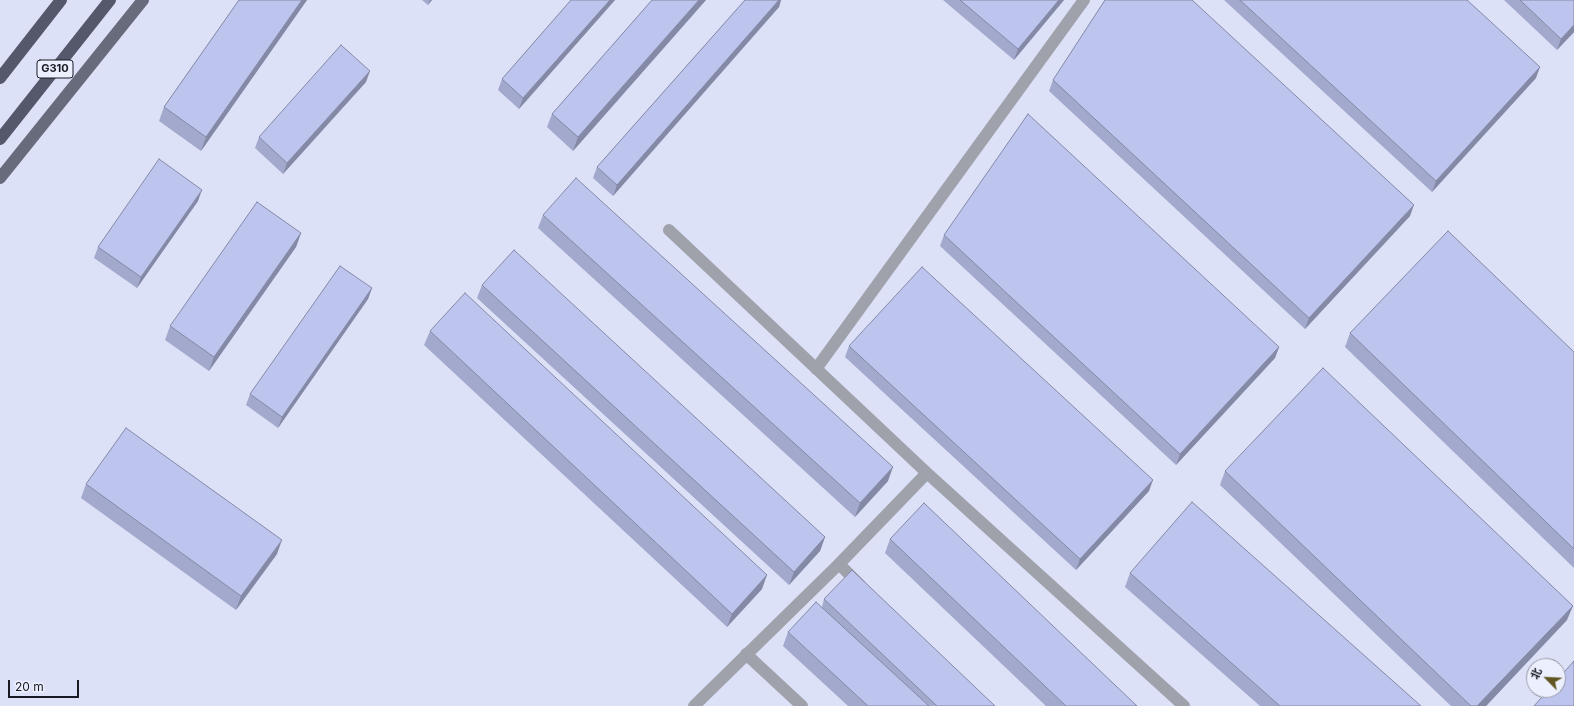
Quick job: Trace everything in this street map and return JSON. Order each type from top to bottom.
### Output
[{"type":"highway","name":"G310","points":[[0,78],[62,0]]},
{"type":"highway","name":"G310","points":[[0,139],[110,0]]},
{"type":"main road","points":[[0,178],[142,0]]},
{"type":"lane","points":[[816,369],[1084,0]]},
{"type":"lane","points":[[669,230],[927,473],[1184,706]]},
{"type":"lane","points":[[694,706],[839,564],[927,473]]},
{"type":"lane","points":[[839,564],[868,592]]},
{"type":"lane","points":[[746,654],[802,706]]},
{"type":"building","points":[[239,0],[302,0],[206,137],[164,107]]},
{"type":"building","points":[[571,0],[610,0],[523,98],[502,79]]},
{"type":"building","points":[[652,0],[699,0],[578,137],[552,114]]},
{"type":"building","points":[[745,0],[779,0],[617,185],[597,167]]},
{"type":"building","points":[[960,0],[1059,0],[1018,49]]},
{"type":"building","points":[[1105,0],[1192,0],[1414,205],[1309,318],[1053,80]]},
{"type":"building","points":[[1240,0],[1467,0],[1540,67],[1436,181]]},
{"type":"building","points":[[1520,0],[1574,0],[1574,25],[1561,39]]},
{"type":"building","points":[[341,45],[370,71],[287,163],[259,137]]},
{"type":"building","points":[[1028,114],[1279,347],[1180,454],[944,235]]},
{"type":"building","points":[[159,159],[202,190],[141,277],[98,247]]},
{"type":"building","points":[[576,178],[893,467],[860,503],[543,215]]},
{"type":"building","points":[[257,202],[301,233],[214,357],[170,326]]},
{"type":"building","points":[[1448,231],[1574,352],[1574,549],[1350,333]]},
{"type":"building","points":[[514,250],[825,537],[794,572],[482,285]]},
{"type":"building","points":[[340,266],[372,288],[282,417],[250,394]]},
{"type":"building","points":[[922,267],[1153,480],[1080,559],[849,346]]},
{"type":"building","points":[[465,293],[767,575],[732,614],[430,331]]},
{"type":"building","points":[[1323,368],[1573,606],[1477,706],[1471,706],[1225,471]]},
{"type":"building","points":[[126,428],[282,540],[241,596],[86,484]]},
{"type":"building","points":[[1192,502],[1421,706],[1280,706],[1130,573]]},
{"type":"building","points":[[924,503],[1137,706],[1066,706],[890,539]]},
{"type":"building","points":[[852,570],[995,706],[937,706],[824,599]]},
{"type":"building","points":[[816,602],[929,706],[868,706],[788,632]]},
{"type":"building","points":[[1574,661],[1574,706],[1534,706],[1541,698],[1566,698],[1566,670]]}]
